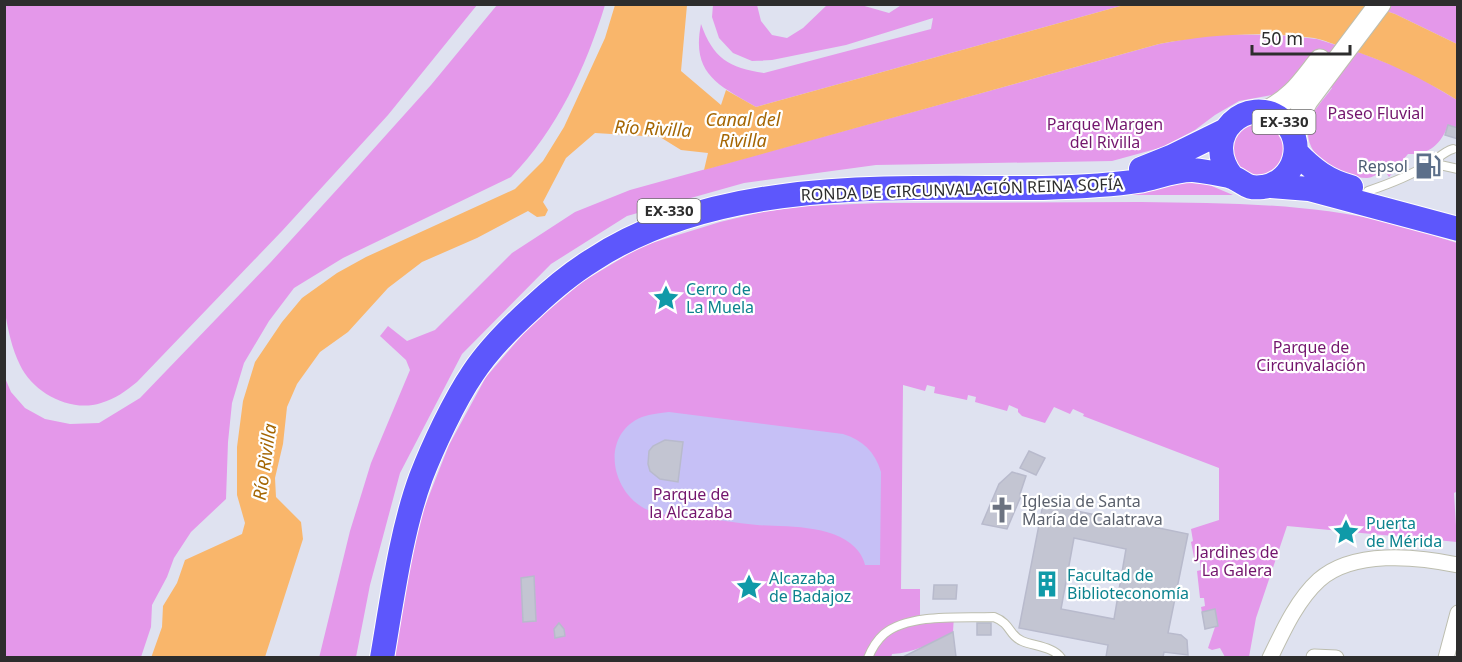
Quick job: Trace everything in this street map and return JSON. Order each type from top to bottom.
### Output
[{"type":"main road","points":[[1295,144],[1299,116],[1307,89],[1363,4]]},
{"type":"main road","points":[[1265,112],[1307,89],[1380,4]]},
{"type":"main road","name":"RONDA DE CIRCUNVALACIÓN REINA SOFÍA","points":[[371,657],[394,532],[410,476],[438,414],[464,368],[503,319],[544,279],[585,250],[673,210],[718,197],[765,188],[844,180],[898,178],[1101,177],[1139,170],[1226,130],[1240,116],[1256,111],[1265,112]]},
{"type":"main road","name":"EX-330","points":[[1265,112],[1283,121],[1295,144],[1319,174],[1334,182],[1458,216]]},
{"type":"main road","points":[[1226,130],[1220,146],[1221,159],[1232,177]]},
{"type":"main road","name":"EX-330","points":[[1271,186],[1285,177],[1292,168],[1295,144]]},
{"type":"main road","name":"RONDA DE CIRCUNVALACIÓN REINA SOFÍA","points":[[382,657],[403,545],[420,478],[472,374],[512,326],[553,288],[592,260],[630,239],[679,219],[769,198],[854,191],[1104,186],[1191,170],[1232,177],[1244,185],[1255,188],[1271,186],[1309,189],[1458,229]]},
{"type":"street","points":[[1270,657],[1304,597],[1320,579],[1352,561],[1377,558],[1458,565]]},
{"type":"street","points":[[1446,657],[1458,613]]},
{"type":"street","points":[[1314,657],[1336,657]]},
{"type":"lane","points":[[1368,191],[1392,183],[1431,163],[1445,151],[1453,148]]},
{"type":"lane","points":[[1431,163],[1458,169]]},
{"type":"lane","points":[[868,657],[874,644],[899,625],[922,620],[994,617],[1005,622],[1014,636],[1020,640],[1056,652],[1060,657]]},
{"type":"green space","points":[[903,4],[1124,5],[756,107],[730,92],[710,76],[700,55],[701,24],[711,45],[724,59],[741,68],[764,73],[931,29],[933,18],[846,45],[772,60],[752,61],[733,53],[719,38],[712,17],[713,5],[757,5],[761,21],[772,35],[787,38],[803,28],[827,5],[861,5],[889,13]]},
{"type":"green space","points":[[4,5],[477,5],[388,115],[282,231],[137,382],[124,392],[101,403],[78,405],[54,398],[34,384],[17,359],[7,326],[5,312]]},
{"type":"green space","points":[[497,5],[605,5],[589,51],[568,97],[527,159],[511,177],[343,258],[294,288],[269,321],[244,363],[232,403],[226,499],[191,532],[174,558],[152,605],[151,627],[141,657],[5,657],[5,378],[11,392],[25,408],[45,419],[70,424],[99,423],[140,398],[270,263],[342,184],[431,85]]},
{"type":"green space","points":[[1368,5],[1457,5],[1457,44],[1395,14]]},
{"type":"green space","name":"Paseo Fluvial","points":[[1214,34],[1279,35],[1317,39],[1361,53],[1410,72],[1457,100],[1457,128],[1448,125],[1438,143],[1428,151],[1408,154],[1389,177],[1385,171],[1367,178],[1345,174],[1334,169],[1316,155],[1308,136],[1313,114],[1332,88],[1294,76],[1285,87],[1272,95],[1239,101],[1195,130],[1163,147],[1112,161],[876,165],[744,183],[627,216],[551,264],[462,354],[400,473],[370,585],[356,657],[319,658],[350,531],[371,463],[410,370],[406,360],[380,336],[388,326],[407,341],[435,330],[512,253],[575,212],[630,190],[1159,44]]},
{"type":"green space","points":[[1246,122],[1274,124],[1287,148],[1274,174],[1256,179],[1238,171],[1229,144]]},
{"type":"green space","points":[[1172,182],[1207,184],[1233,195],[1127,195]]},
{"type":"green space","name":"Parque de Circunvalación","points":[[1141,202],[1265,205],[1326,211],[1396,224],[1457,243],[1458,491],[1454,493],[1457,542],[1287,526],[1256,618],[1249,657],[1225,657],[1220,648],[1212,650],[1208,648],[1215,627],[1205,629],[1201,607],[1205,606],[1204,598],[1200,598],[1197,571],[1201,570],[1200,562],[1195,562],[1191,542],[1193,541],[1191,529],[1219,520],[1219,468],[1083,416],[1084,414],[1073,409],[1070,414],[1054,407],[1045,423],[1022,416],[1018,409],[1009,405],[1007,411],[975,402],[976,397],[968,395],[967,400],[934,393],[935,387],[927,385],[925,391],[903,385],[901,589],[920,589],[920,616],[954,615],[953,632],[916,649],[892,654],[891,658],[394,658],[414,545],[423,511],[449,445],[486,377],[530,326],[582,282],[642,246],[720,222],[762,212],[805,206],[881,203]]},
{"type":"sand","points":[[669,412],[843,434],[862,443],[872,453],[881,472],[880,565],[865,565],[863,558],[850,543],[825,532],[797,527],[668,515],[653,512],[639,505],[627,494],[619,481],[615,466],[615,451],[619,437],[628,426],[642,417]]},
{"type":"water","points":[[615,5],[687,5],[681,71],[721,105],[726,90],[756,107],[1124,5],[1368,5],[1395,14],[1457,44],[1457,100],[1389,64],[1322,40],[1275,35],[1236,35],[1159,44],[704,170],[708,153],[681,150],[660,137],[595,133],[566,158],[543,202],[548,210],[545,216],[537,217],[528,211],[477,238],[422,262],[388,288],[348,332],[320,352],[297,384],[287,407],[283,444],[275,478],[276,497],[301,522],[303,539],[265,657],[151,658],[162,627],[163,606],[177,583],[185,560],[242,534],[245,523],[237,495],[237,447],[243,401],[255,362],[282,322],[302,298],[337,273],[366,257],[515,189],[543,161],[564,127],[605,38]]},
{"type":"building","points":[[1448,125],[1458,128],[1458,139],[1445,135]]},
{"type":"building","points":[[665,440],[683,442],[678,482],[660,479],[650,471],[649,451],[653,446]]},
{"type":"building","points":[[1029,451],[1045,458],[1036,475],[1020,468]]},
{"type":"building","name":"Iglesia de Santa María de Calatrava","points":[[1012,472],[1026,476],[1021,496],[1007,529],[982,524],[999,484]]},
{"type":"building","name":"Facultad de Biblioteconomía","points":[[1043,504],[1188,534],[1168,633],[1181,635],[1187,640],[1188,655],[1164,652],[1163,657],[1106,657],[1108,645],[1019,628]],"holes":[[[1074,538],[1126,549],[1114,619],[1061,609]]]},
{"type":"building","points":[[534,576],[536,621],[523,622],[521,578]]},
{"type":"building","points":[[934,585],[957,585],[956,599],[933,599]]},
{"type":"building","points":[[1215,609],[1218,626],[1205,629],[1202,612]]},
{"type":"building","points":[[559,623],[564,629],[565,636],[555,638],[554,629]]},
{"type":"building","points":[[977,623],[991,623],[991,635],[977,635]]},
{"type":"building","points":[[953,632],[956,657],[903,657]]},
{"type":"place","name":"Repsol","points":[[1428,166]]},
{"type":"place","name":"Cerro de La Muela","points":[[666,298]]},
{"type":"place","name":"Iglesia de Santa María de Calatrava","points":[[1002,510]]},
{"type":"place","name":"Puerta de Mérida","points":[[1346,532]]},
{"type":"place","name":"Facultad de Biblioteconomía","points":[[1047,584]]},
{"type":"place","name":"Alcazaba de Badajoz","points":[[749,587]]},
{"type":"water label","name":"Río Rivilla","points":[[653,129]]},
{"type":"water label","name":"Canal del Rivilla","points":[[743,130]]},
{"type":"water label","name":"Río Rivilla","points":[[265,462]]},
{"type":"park label","name":"Parque Margen del Rivilla","points":[[1105,133]]},
{"type":"park label","name":"Parque de la Alcazaba","points":[[691,503]]},
{"type":"park label","name":"Jardines de La Galera","points":[[1237,561]]}]
